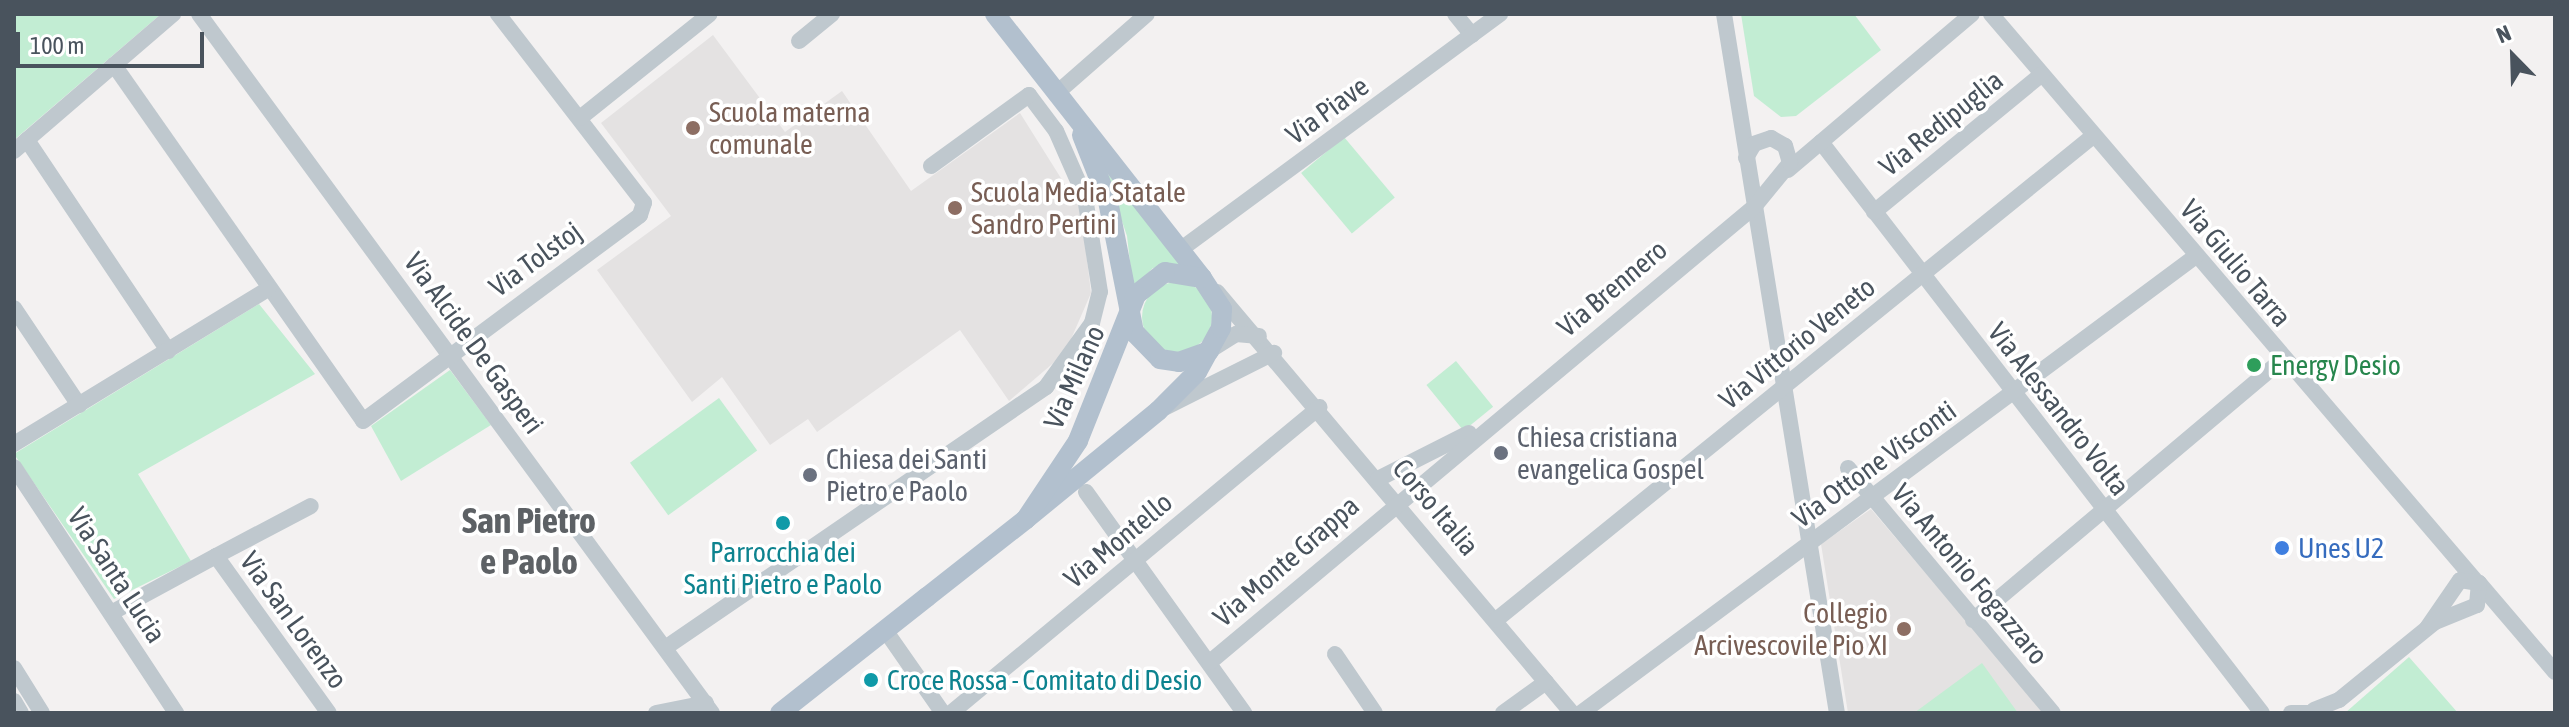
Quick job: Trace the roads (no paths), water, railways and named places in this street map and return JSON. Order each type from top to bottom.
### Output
[{"type":"main road","name":"Via Milano","points":[[995,14],[1184,247],[1209,284]]},
{"type":"main road","name":"Via Milano","points":[[1026,519],[1078,441],[1131,312],[1108,201],[1064,101]]},
{"type":"main road","points":[[1165,272],[1209,284],[1221,328],[1209,351],[1179,362],[1160,359],[1139,340],[1131,312],[1148,280],[1165,272]]},
{"type":"main road","name":"Via Milano","points":[[780,713],[1158,411],[1209,351]]},
{"type":"street","points":[[14,151],[173,14]]},
{"type":"street","name":"Via Alcide De Gasperi","points":[[199,14],[711,709]]},
{"type":"street","points":[[498,14],[580,118],[710,14]]},
{"type":"street","points":[[799,41],[832,14]]},
{"type":"street","points":[[1064,101],[1147,14]]},
{"type":"street","points":[[1455,14],[1472,35]]},
{"type":"street","name":"Via Piave","points":[[1184,247],[1500,14]]},
{"type":"street","points":[[1724,14],[1837,713]]},
{"type":"street","points":[[1788,170],[1972,14]]},
{"type":"street","name":"Via Giulio Tarra","points":[[1991,14],[2283,359],[2555,672]]},
{"type":"street","points":[[14,444],[268,289],[114,65]]},
{"type":"street","name":"Via Redipuglia","points":[[1874,212],[2042,74]]},
{"type":"street","points":[[665,648],[1046,387],[1092,323],[1100,292],[1085,197],[1056,131],[1029,95],[931,166]]},
{"type":"street","points":[[1740,117],[1760,140],[1785,146],[1816,146]]},
{"type":"street","name":"Via Tolstoj","points":[[268,289],[363,421],[450,353],[640,215],[644,203],[580,118]]},
{"type":"street","name":"Via Vittorio Veneto","points":[[1496,620],[2093,136]]},
{"type":"street","points":[[27,140],[168,351]]},
{"type":"street","points":[[1747,163],[1760,140]]},
{"type":"street","points":[[1785,146],[1788,170]]},
{"type":"street","name":"Via Alessandro Volta","points":[[1816,146],[1874,212],[2263,711]]},
{"type":"street","points":[[1747,163],[1772,182]]},
{"type":"street","name":"Via Brennero","points":[[1396,501],[1754,207],[1772,182],[1788,170]]},
{"type":"street","name":"Via Ottone Visconti","points":[[1581,713],[1809,543],[1874,501],[2196,256]]},
{"type":"street","name":"Corso Italia","points":[[1209,284],[1320,407],[1572,713]]},
{"type":"street","points":[[14,308],[79,405]]},
{"type":"street","points":[[1209,351],[1236,334],[1259,336]]},
{"type":"street","points":[[1158,411],[1274,353]]},
{"type":"street","points":[[1973,620],[2283,359]]},
{"type":"street","name":"Via Montello","points":[[951,713],[1320,407]]},
{"type":"street","name":"Via Brennero","points":[[1378,479],[1505,413]]},
{"type":"street","name":"Via Santa Lucia","points":[[14,467],[176,713]]},
{"type":"street","name":"Via Antonio Fogazzaro","points":[[1848,468],[2053,713]]},
{"type":"street","points":[[1086,492],[1244,713]]},
{"type":"street","name":"Via Monte Grappa","points":[[1210,662],[1396,501]]},
{"type":"street","name":"Via San Lorenzo","points":[[111,613],[311,506]]},
{"type":"street","name":"Via San Lorenzo","points":[[216,556],[329,713]]},
{"type":"street","points":[[2291,713],[2320,712],[2352,690],[2427,628],[2464,603],[2477,582],[2460,580],[2464,603]]},
{"type":"street","points":[[2464,603],[2509,618]]},
{"type":"street","points":[[885,630],[943,713]]},
{"type":"street","points":[[1335,654],[1375,713]]},
{"type":"street","points":[[14,668],[42,713]]},
{"type":"street","points":[[1503,713],[1546,682]]},
{"type":"street","points":[[14,701],[21,713]]},
{"type":"street","points":[[656,713],[711,709]]},
{"type":"place","name":"Scuola materna comunale","points":[[693,128]]},
{"type":"place","name":"Scuola Media Statale Sandro Pertini","points":[[955,208]]},
{"type":"place","name":"Energy Desio","points":[[2254,365]]},
{"type":"place","name":"Chiesa cristiana evangelica Gospel","points":[[1501,453]]},
{"type":"place","name":"Chiesa dei Santi Pietro e Paolo","points":[[810,475]]},
{"type":"place","name":"Parrocchia dei Santi Pietro e Paolo","points":[[783,523]]},
{"type":"place","name":"Unes U2","points":[[2282,548]]},
{"type":"place","name":"Collegio Arcivescovile Pio XI","points":[[1904,629]]},
{"type":"place","name":"Croce Rossa - Comitato di Desio","points":[[871,680]]},
{"type":"district","name":"San Pietro e Paolo","points":[[529,540]]}]
